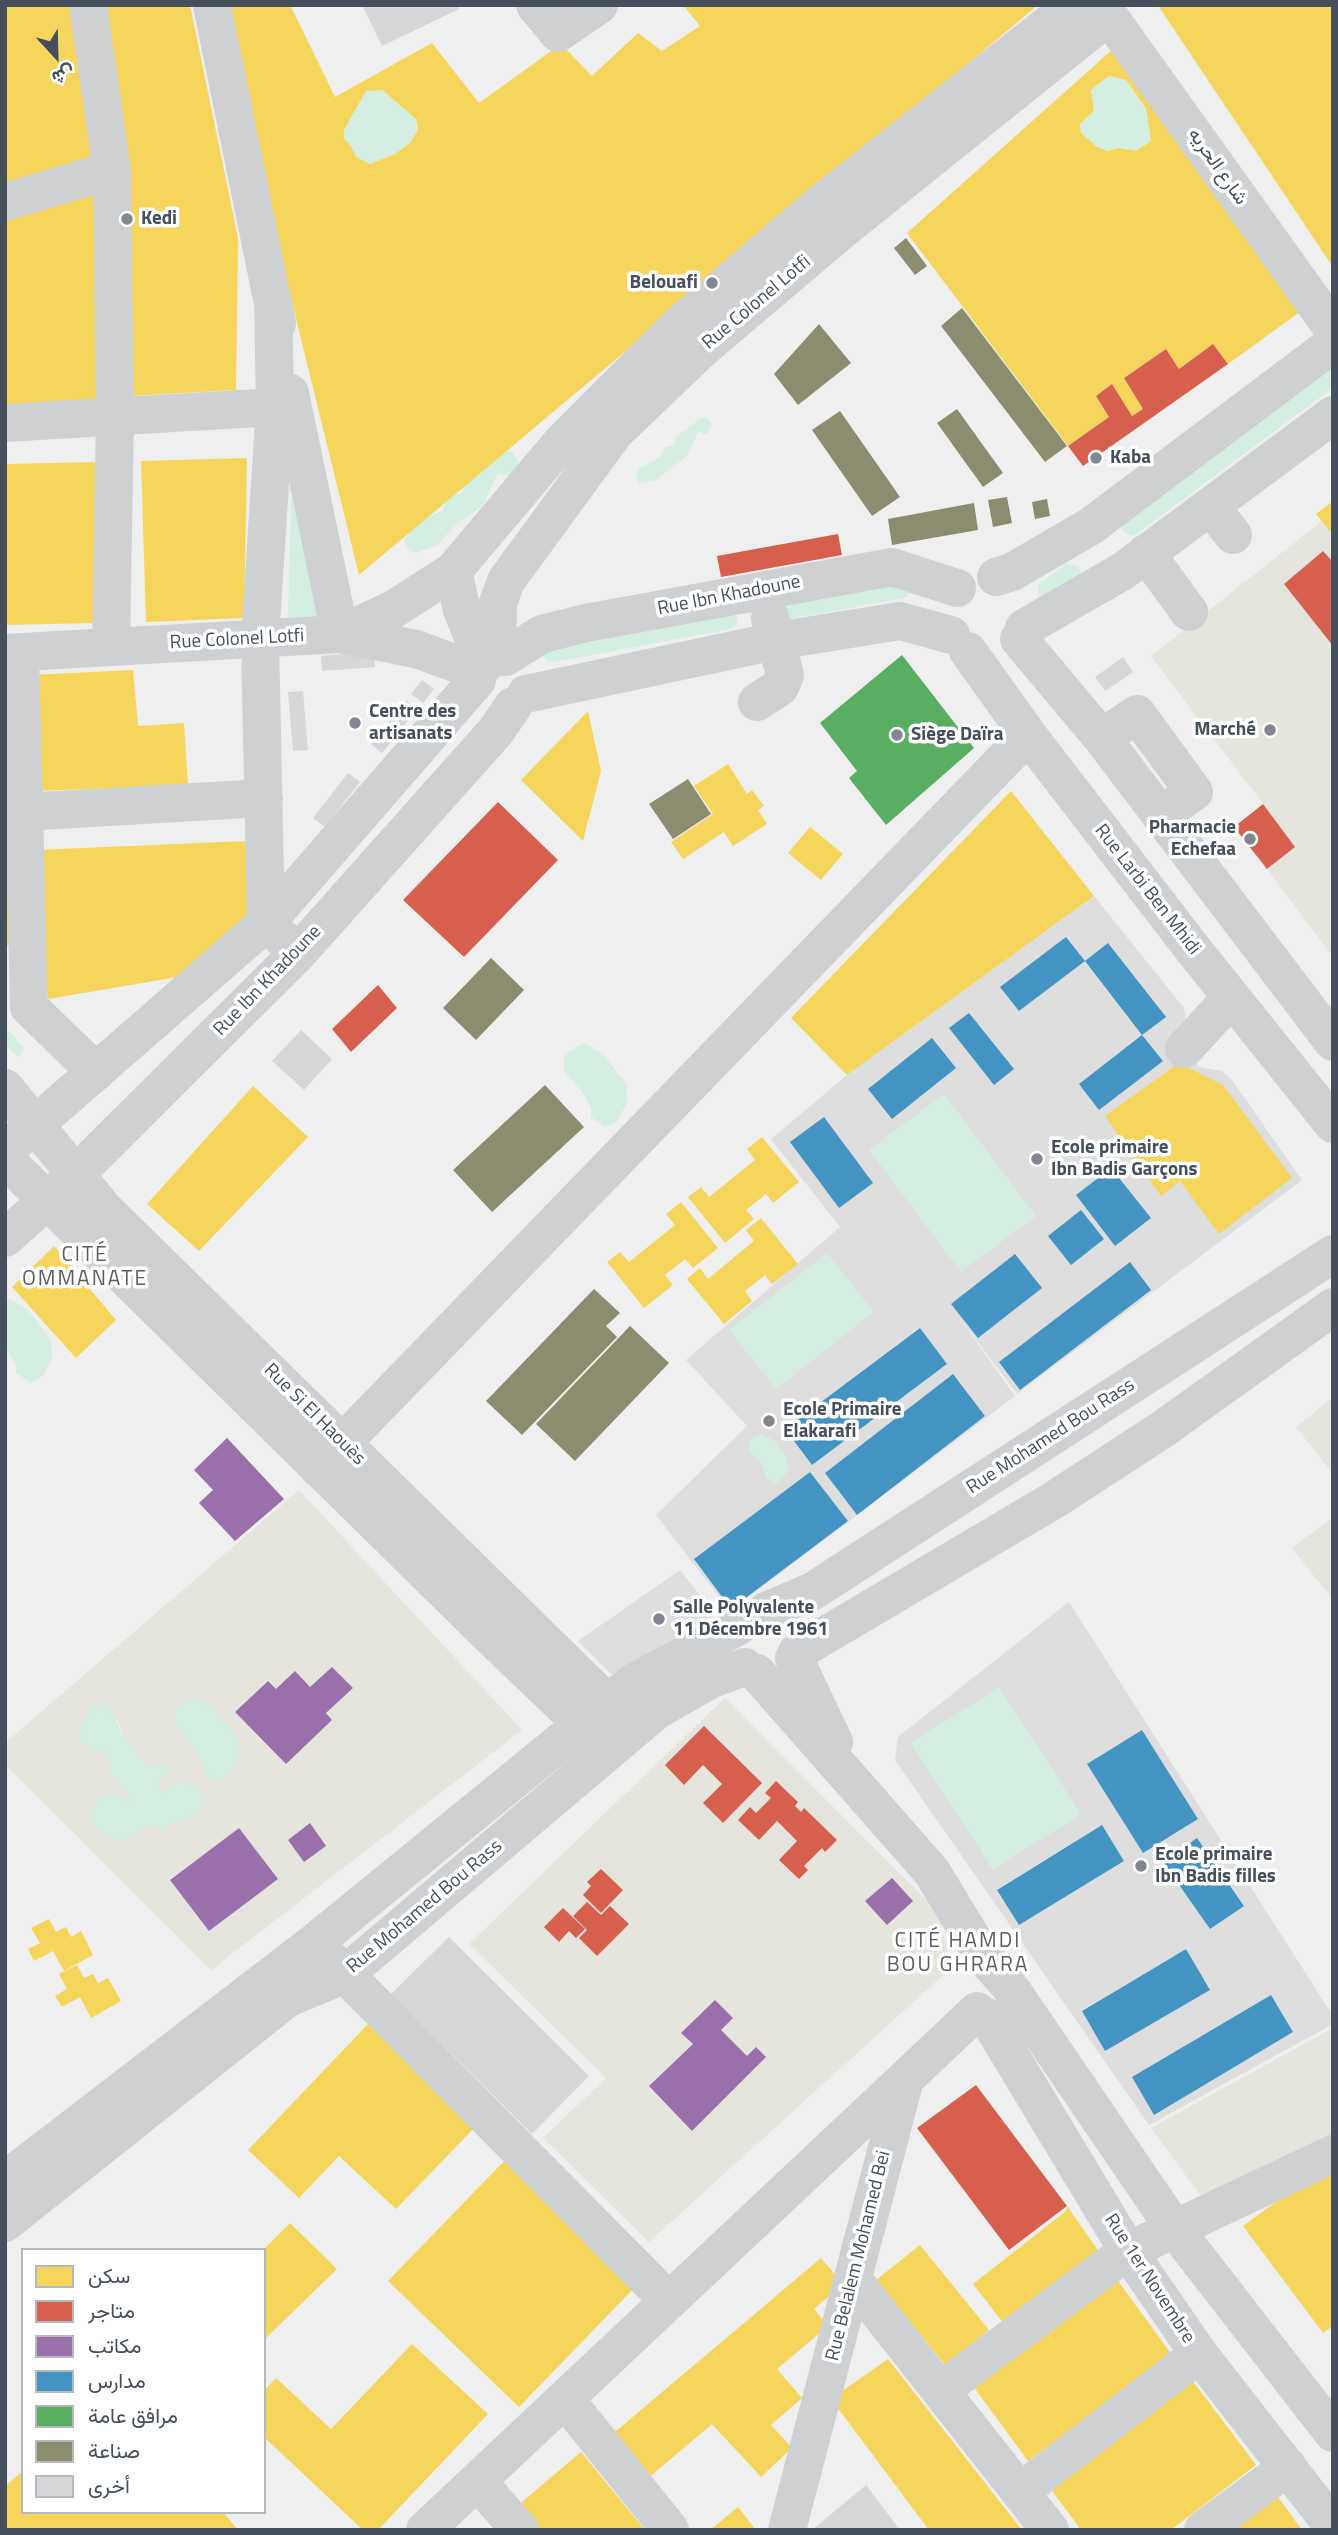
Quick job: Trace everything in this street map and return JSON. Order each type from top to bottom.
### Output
[{"type":"street","points":[[88,5],[112,170],[115,416],[111,647]]},
{"type":"street","points":[[212,5],[273,299],[284,406],[340,634],[489,666],[513,659],[525,670],[528,686],[520,700]]},
{"type":"street","points":[[536,5],[558,33],[599,5]]},
{"type":"street","name":"Rue Colonel Lotfi","points":[[13,652],[340,634],[394,609],[453,572],[561,443],[679,325],[830,218],[1094,9]]},
{"type":"street","name":"شارع الحريه","points":[[1094,9],[1333,329]]},
{"type":"street","points":[[5,202],[112,170]]},
{"type":"street","name":"Rue Colonel Lotfi","points":[[489,666],[498,603],[506,581],[615,432],[703,348],[830,218]]},
{"type":"street","points":[[959,643],[947,626],[947,606],[957,588],[968,579],[996,577],[1012,572],[1091,526],[1333,344]]},
{"type":"street","points":[[5,424],[284,406]]},
{"type":"street","points":[[284,406],[260,639],[266,923],[298,953]]},
{"type":"street","points":[[520,700],[776,641],[900,621],[990,655],[1011,647],[1022,633],[1135,562],[1222,521],[1333,415]]},
{"type":"street","points":[[1091,526],[1189,612]]},
{"type":"street","name":"Rue Ibn Khadoune","points":[[5,1150],[35,1127],[266,923],[489,666],[542,634],[763,589],[892,567],[957,588]]},
{"type":"street","points":[[453,572],[462,611],[489,666]]},
{"type":"street","points":[[996,577],[1018,591],[1024,603],[1022,633],[1333,1042]]},
{"type":"street","points":[[757,702],[780,687],[784,680],[763,589]]},
{"type":"street","points":[[498,613],[503,622],[521,634],[542,634]]},
{"type":"street","name":"Rue Larbi Ben Mhidi","points":[[959,643],[1192,948],[1333,1124]]},
{"type":"street","points":[[13,652],[13,812],[29,1007],[96,1072]]},
{"type":"street","name":"Rue Ibn Khadoune","points":[[5,1238],[74,1175],[298,953],[496,731],[520,700]]},
{"type":"street","points":[[330,1455],[1028,735]]},
{"type":"street","points":[[13,812],[264,798]]},
{"type":"street","points":[[1192,948],[1236,912]]},
{"type":"street","points":[[1184,1049],[1231,998]]},
{"type":"street","name":"Rue Si El Haouès","points":[[5,1088],[74,1175],[256,1383]]},
{"type":"street","name":"Rue Si El Haouès","points":[[5,1159],[46,1201],[256,1383],[623,1741]]},
{"type":"street","name":"Rue Mohamed Bou Rass","points":[[5,2180],[315,1942],[634,1682],[752,1618],[813,1591],[1333,1254]]},
{"type":"street","points":[[751,1670],[778,1672],[796,1655],[1054,1500],[1163,1429],[1333,1307]]},
{"type":"street","points":[[1135,1383],[1163,1429]]},
{"type":"street","points":[[848,1773],[796,1655],[797,1632],[792,1623],[776,1612],[752,1618],[734,1647],[751,1670],[848,1773],[932,1872],[981,1953],[991,1999],[1151,2191],[1174,2228],[1333,2433]]},
{"type":"street","name":"Rue Mohamed Bou Rass","points":[[5,2224],[288,1997],[344,1975],[657,1710],[712,1679],[751,1670]]},
{"type":"street","points":[[315,1942],[344,1975],[668,2300]]},
{"type":"street","points":[[425,2530],[991,1999]]},
{"type":"street","name":"Rue 1er Novembre","points":[[991,1999],[1128,2251],[1199,2354],[1333,2526]]},
{"type":"street","name":"Rue Belalem Mohamed Bei","points":[[787,2530],[905,2079]]},
{"type":"street","points":[[941,2390],[1128,2251],[1333,2154]]},
{"type":"street","points":[[1106,2213],[1151,2191]]},
{"type":"street","points":[[854,2281],[1050,2530]]},
{"type":"street","points":[[1021,2491],[1199,2354]]},
{"type":"street","points":[[565,2399],[670,2530]]},
{"type":"street","points":[[1203,2530],[1288,2466]]},
{"type":"street","points":[[478,2482],[520,2530]]},
{"type":"shaded area","name":"Marché","points":[[1322,521],[1333,535],[1333,562],[1323,551],[1284,584],[1333,646],[1333,957],[1267,869],[1295,846],[1151,656]]},
{"type":"shaded area","name":"Ecole primaire Ibn Badis Garçons","points":[[1094,896],[1184,1008],[1186,1020],[1175,1038],[1199,1067],[1222,1071],[1232,1080],[1302,1180],[1017,1394],[953,1309],[1015,1396],[730,1611],[656,1515],[747,1426],[686,1360],[840,1227],[771,1139],[847,1075]],"holes":[[[919,1328],[947,1364],[812,1465],[785,1429]],[[953,1375],[985,1416],[856,1514],[825,1473]],[[773,1440],[787,1457],[766,1472],[761,1464]],[[810,1472],[848,1521],[731,1609],[694,1559]]]},
{"type":"shaded area","points":[[1333,1397],[1333,1474],[1296,1427]]},
{"type":"shaded area","points":[[299,1490],[522,1730],[211,1970],[5,1764],[5,1743]],"holes":[[[332,1667],[353,1688],[326,1713],[332,1720],[286,1764],[235,1712],[267,1681],[276,1689],[310,1687]],[[117,1718],[124,1738],[148,1768],[162,1763],[158,1783],[162,1828],[149,1824],[134,1836],[136,1806],[113,1777],[107,1751]],[[228,1727],[238,1738],[202,1763],[195,1748]],[[239,1828],[278,1879],[209,1931],[170,1879]]]},
{"type":"shaded area","points":[[1333,1517],[1333,1600],[1292,1548]]},
{"type":"shaded area","name":"Salle Polyvalente 11 Décembre 1961","points":[[680,1570],[715,1614],[634,1676],[611,1674],[578,1641]]},
{"type":"shaded area","name":"Ecole primaire Ibn Badis filles","points":[[1069,1602],[1333,2016],[1333,2024],[1149,2125],[895,1760],[898,1737]],"holes":[[[1142,1730],[1198,1819],[1143,1853],[1088,1764]],[[1102,1825],[1124,1861],[1019,1925],[997,1889]],[[1197,1838],[1244,1905],[1210,1929],[1163,1862]],[[1186,1949],[1209,1990],[1105,2050],[1082,2010]],[[1271,1995],[1293,2032],[1154,2114],[1132,2077]]]},
{"type":"shaded area","points":[[725,1698],[937,1911],[952,1967],[649,2242],[543,2138],[606,2078],[469,1944]]},
{"type":"shaded area","points":[[1333,2028],[1333,2134],[1203,2199],[1151,2128]]},
{"type":"green space","points":[[1109,76],[1126,80],[1146,108],[1151,141],[1136,151],[1119,148],[1108,151],[1097,147],[1081,133],[1080,124],[1094,111],[1091,90]]},
{"type":"green space","points":[[382,90],[416,119],[418,129],[411,142],[395,154],[370,164],[356,157],[344,139],[344,130],[366,91]]},
{"type":"green space","points":[[1333,361],[1333,388],[1138,533],[1131,536],[1123,531],[1121,522]]},
{"type":"green space","points":[[707,417],[711,424],[710,430],[706,434],[698,432],[688,455],[656,480],[639,483],[636,478],[639,469],[660,457],[665,447],[674,445],[676,437],[701,418]]},
{"type":"green space","points":[[512,451],[518,462],[516,471],[510,476],[498,473],[482,507],[459,522],[436,546],[415,553],[410,550],[404,542],[410,529],[422,519],[442,511],[449,497],[462,493],[466,482],[483,471],[502,452]]},
{"type":"green space","points":[[291,496],[323,611],[321,617],[288,619]]},
{"type":"green space","points":[[1066,563],[1079,567],[1081,574],[1038,598],[1038,585]]},
{"type":"green space","points":[[902,577],[912,591],[904,598],[790,619],[778,606]]},
{"type":"green space","points":[[736,613],[738,623],[730,629],[555,662],[547,661],[543,655],[543,648]]},
{"type":"green space","points":[[5,1026],[24,1048],[18,1058],[5,1043]]},
{"type":"green space","points":[[584,1043],[603,1054],[626,1083],[627,1103],[618,1120],[605,1127],[591,1117],[591,1108],[583,1093],[564,1071],[564,1054]]},
{"type":"green space","points":[[944,1094],[1036,1216],[961,1272],[869,1150]]},
{"type":"green space","points":[[827,1253],[874,1312],[776,1389],[729,1330]]},
{"type":"green space","points":[[9,1299],[28,1310],[51,1340],[52,1359],[43,1376],[31,1383],[16,1373],[16,1364],[5,1347],[5,1301]]},
{"type":"green space","points":[[762,1434],[773,1440],[787,1457],[788,1470],[775,1484],[766,1478],[761,1464],[749,1450],[750,1440]]},
{"type":"green space","points":[[999,1687],[1081,1814],[993,1870],[911,1743]]},
{"type":"green space","points":[[196,1698],[215,1709],[238,1738],[239,1758],[230,1775],[217,1782],[202,1771],[202,1763],[195,1748],[176,1726],[176,1708]]},
{"type":"green space","points":[[107,1702],[124,1738],[148,1768],[162,1763],[170,1767],[158,1783],[161,1793],[176,1783],[195,1785],[201,1793],[202,1804],[198,1813],[162,1828],[149,1824],[134,1836],[120,1841],[103,1834],[91,1824],[95,1802],[107,1795],[117,1795],[135,1805],[113,1777],[107,1752],[96,1751],[78,1740],[82,1723],[90,1710]]},
{"type":"building: سكن","points":[[5,5],[71,5],[97,165],[5,192]]},
{"type":"building: سكن","points":[[95,5],[190,5],[238,238],[236,390],[131,396]]},
{"type":"building: سكن","points":[[219,5],[290,5],[335,97],[432,43],[479,103],[561,44],[592,76],[638,33],[662,51],[700,26],[683,5],[1038,5],[359,575]],"holes":[[[382,90],[416,119],[418,129],[411,142],[395,154],[370,164],[356,157],[344,139],[344,130],[366,91]]]},
{"type":"building: سكن","points":[[1333,5],[1333,267],[1159,7]]},
{"type":"building: سكن","points":[[1113,49],[1300,312],[1228,364],[1213,344],[1179,369],[1166,349],[1124,378],[1143,409],[1132,416],[1112,384],[1096,396],[1109,417],[1068,446],[907,233]],"holes":[[[1109,76],[1126,80],[1146,108],[1151,141],[1136,151],[1119,148],[1108,151],[1097,147],[1081,133],[1080,124],[1094,111],[1091,90]]]},
{"type":"building: سكن","points":[[103,181],[102,401],[5,406],[5,210]]},
{"type":"building: سكن","points":[[247,458],[244,618],[146,622],[141,461]]},
{"type":"building: سكن","points":[[102,462],[96,623],[5,625],[5,464]]},
{"type":"building: سكن","points":[[1333,501],[1333,535],[1316,514]]},
{"type":"building: سكن","points":[[133,670],[138,726],[184,723],[188,785],[38,791],[30,675]]},
{"type":"building: سكن","points":[[588,711],[601,771],[583,841],[521,780]]},
{"type":"building: سكن","points":[[728,764],[747,794],[752,790],[764,806],[758,810],[767,824],[733,846],[724,832],[683,859],[671,842],[713,814],[694,786]]},
{"type":"building: سكن","points":[[1011,791],[1094,896],[847,1075],[791,1018]]},
{"type":"building: سكن","points":[[810,827],[843,854],[821,880],[788,853]]},
{"type":"building: سكن","points":[[5,839],[11,839],[17,946],[5,945]]},
{"type":"building: سكن","points":[[246,841],[255,930],[207,972],[48,999],[36,850]]},
{"type":"building: سكن","points":[[1179,1063],[1223,1085],[1292,1178],[1219,1234],[1180,1181],[1161,1196],[1105,1116]]},
{"type":"building: سكن","points":[[253,1086],[308,1137],[199,1251],[147,1204]]},
{"type":"building: سكن","points":[[762,1137],[799,1182],[773,1203],[766,1194],[746,1210],[754,1219],[725,1243],[688,1197],[701,1187],[709,1197],[755,1160],[747,1149]]},
{"type":"building: سكن","points":[[681,1202],[718,1248],[693,1268],[685,1259],[665,1275],[673,1285],[644,1308],[607,1262],[620,1252],[629,1262],[675,1225],[666,1214]]},
{"type":"building: سكن","points":[[761,1218],[798,1264],[772,1284],[765,1275],[745,1291],[752,1301],[724,1324],[687,1279],[700,1268],[708,1279],[754,1241],[746,1230]]},
{"type":"building: سكن","points":[[54,1246],[116,1320],[76,1358],[12,1287]]},
{"type":"building: سكن","points":[[49,1919],[56,1932],[66,1927],[71,1937],[81,1931],[93,1955],[64,1971],[53,1951],[34,1961],[28,1949],[40,1943],[31,1928]]},
{"type":"building: سكن","points":[[77,1965],[84,1978],[93,1974],[98,1983],[108,1978],[121,2001],[91,2018],[80,1997],[62,2007],[55,1996],[67,1989],[59,1974]]},
{"type":"building: سكن","points":[[369,2023],[477,2125],[396,2209],[339,2156],[299,2198],[248,2150]]},
{"type":"building: سكن","points":[[507,2158],[638,2284],[519,2407],[388,2281]]},
{"type":"building: سكن","points":[[1329,2163],[1333,2168],[1333,2326],[1323,2333],[1243,2226]]},
{"type":"building: سكن","points":[[1067,2206],[1102,2256],[1008,2329],[973,2284],[1066,2211]]},
{"type":"building: سكن","points":[[290,2223],[337,2269],[266,2338],[266,2248]]},
{"type":"building: سكن","points":[[920,2245],[989,2330],[945,2365],[876,2280]]},
{"type":"building: سكن","points":[[821,2258],[843,2284],[814,2309],[828,2326],[777,2369],[802,2398],[771,2425],[792,2448],[761,2477],[712,2424],[646,2480],[609,2437]]},
{"type":"building: سكن","points":[[1110,2270],[1172,2355],[1028,2461],[965,2375]]},
{"type":"building: سكن","points":[[412,2344],[488,2414],[378,2530],[363,2530],[266,2439],[266,2389],[276,2378],[331,2429]]},
{"type":"building: سكن","points":[[888,2359],[1022,2530],[929,2530],[831,2399]]},
{"type":"building: سكن","points":[[1192,2380],[1256,2465],[1171,2530],[1081,2530],[1050,2488]]},
{"type":"building: سكن","points":[[581,2452],[645,2530],[536,2530],[516,2507]]},
{"type":"building: سكن","points":[[21,2473],[21,2514],[225,2514],[238,2530],[5,2530],[5,2486]]},
{"type":"building: سكن","points":[[1275,2493],[1302,2530],[1223,2530]]},
{"type":"building: سكن","points":[[738,2507],[756,2530],[710,2530]]},
{"type":"building: متاجر","points":[[1213,344],[1228,364],[1083,466],[1068,446],[1109,417],[1096,396],[1112,384],[1132,416],[1143,409],[1124,378],[1166,349],[1179,369]]},
{"type":"building: متاجر","points":[[838,534],[842,555],[721,577],[717,556]]},
{"type":"building: متاجر","points":[[1323,551],[1333,562],[1333,646],[1284,584]]},
{"type":"building: متاجر","points":[[498,802],[558,860],[464,957],[403,900]]},
{"type":"building: متاجر","points":[[1263,804],[1295,847],[1267,869],[1234,827]]},
{"type":"building: متاجر","points":[[378,985],[397,1008],[351,1052],[332,1029]]},
{"type":"building: متاجر","points":[[704,1726],[762,1783],[723,1823],[703,1803],[722,1784],[703,1765],[684,1785],[665,1765]]},
{"type":"building: متاجر","points":[[776,1781],[798,1802],[795,1806],[801,1812],[804,1808],[837,1840],[825,1852],[822,1848],[804,1866],[808,1870],[799,1879],[779,1860],[797,1841],[777,1821],[759,1840],[738,1820],[750,1807],[756,1813],[771,1798],[765,1793]]},
{"type":"building: متاجر","points":[[601,1869],[623,1890],[601,1913],[583,1895],[591,1886],[587,1882]]},
{"type":"building: متاجر","points":[[587,1902],[601,1915],[610,1906],[629,1924],[597,1956],[579,1938],[587,1930],[573,1916]]},
{"type":"building: متاجر","points":[[563,1908],[585,1929],[576,1938],[569,1931],[559,1942],[544,1927]]},
{"type":"building: متاجر","points":[[976,2085],[1067,2206],[1009,2250],[917,2128]]},
{"type":"building: مكاتب","points":[[227,1438],[284,1499],[235,1541],[199,1503],[213,1490],[194,1470]]},
{"type":"building: مكاتب","points":[[332,1667],[353,1688],[326,1713],[332,1720],[286,1764],[235,1712],[268,1681],[276,1689],[295,1671],[310,1687]]},
{"type":"building: مكاتب","points":[[310,1823],[326,1846],[304,1862],[288,1840]]},
{"type":"building: مكاتب","points":[[239,1828],[278,1879],[209,1931],[170,1880]]},
{"type":"building: مكاتب","points":[[892,1878],[913,1901],[887,1925],[865,1901]]},
{"type":"building: مكاتب","points":[[715,2000],[733,2018],[721,2030],[747,2056],[756,2047],[766,2057],[692,2131],[649,2086],[693,2044],[681,2033]]},
{"type":"building: مدارس","points":[[1066,937],[1085,961],[1019,1011],[1000,987]]},
{"type":"building: مدارس","points":[[1108,943],[1166,1017],[1142,1035],[1085,961]]},
{"type":"building: مدارس","points":[[969,1013],[1014,1069],[994,1085],[949,1028]]},
{"type":"building: مدارس","points":[[1142,1035],[1163,1061],[1099,1110],[1079,1084]]},
{"type":"building: مدارس","points":[[932,1038],[956,1068],[892,1119],[868,1089]]},
{"type":"building: مدارس","points":[[824,1117],[873,1183],[839,1208],[790,1142]]},
{"type":"building: مدارس","points":[[1111,1168],[1151,1218],[1115,1246],[1076,1195]]},
{"type":"building: مدارس","points":[[1081,1210],[1104,1239],[1071,1265],[1048,1236]]},
{"type":"building: مدارس","points":[[1015,1254],[1042,1288],[978,1338],[951,1304]]},
{"type":"building: مدارس","points":[[1130,1262],[1151,1290],[1020,1390],[999,1362]]},
{"type":"building: مدارس","points":[[920,1328],[947,1364],[812,1465],[785,1429]]},
{"type":"building: مدارس","points":[[953,1374],[985,1416],[857,1515],[825,1473]]},
{"type":"building: مدارس","points":[[810,1472],[848,1521],[731,1609],[694,1559]]},
{"type":"building: مدارس","points":[[1142,1730],[1198,1819],[1143,1853],[1087,1764]]},
{"type":"building: مدارس","points":[[1102,1825],[1124,1861],[1019,1925],[997,1890]]},
{"type":"building: مدارس","points":[[1197,1838],[1244,1906],[1210,1929],[1163,1862]]},
{"type":"building: مدارس","points":[[1186,1949],[1210,1990],[1105,2051],[1082,2011]]},
{"type":"building: مدارس","points":[[1271,1995],[1293,2032],[1154,2115],[1132,2077]]},
{"type":"building: مرافق عامة","name":"Siège Daïra","points":[[902,655],[974,748],[886,825],[849,778],[857,771],[820,723]]},
{"type":"building: صناعة","points":[[906,238],[927,266],[915,275],[894,248]]},
{"type":"building: صناعة","points":[[962,308],[1067,446],[1045,462],[941,326]]},
{"type":"building: صناعة","points":[[819,324],[851,363],[798,405],[774,374]]},
{"type":"building: صناعة","points":[[957,409],[1003,473],[983,487],[937,423]]},
{"type":"building: صناعة","points":[[840,411],[900,497],[872,516],[812,430]]},
{"type":"building: صناعة","points":[[1007,497],[1012,523],[993,527],[988,500]]},
{"type":"building: صناعة","points":[[1047,499],[1050,516],[1035,519],[1032,502]]},
{"type":"building: صناعة","points":[[974,503],[978,530],[892,545],[888,519]]},
{"type":"building: صناعة","points":[[688,779],[711,814],[673,839],[649,804]]},
{"type":"building: صناعة","points":[[491,958],[524,990],[476,1040],[443,1008]]},
{"type":"building: صناعة","points":[[545,1085],[584,1127],[492,1212],[453,1170]]},
{"type":"building: صناعة","points":[[594,1289],[620,1313],[606,1326],[617,1337],[522,1435],[486,1401]]},
{"type":"building: صناعة","points":[[630,1326],[669,1363],[575,1461],[536,1424]]},
{"type":"building: أخرى","points":[[362,5],[457,5],[459,9],[382,46]]},
{"type":"building: أخرى","points":[[374,651],[375,667],[322,671],[321,656]]},
{"type":"building: أخرى","points":[[1123,657],[1133,672],[1105,691],[1095,677]]},
{"type":"building: أخرى","points":[[422,680],[434,689],[423,703],[411,694]]},
{"type":"building: أخرى","points":[[303,691],[308,750],[293,751],[288,692]]},
{"type":"building: أخرى","points":[[406,700],[417,709],[382,753],[371,744]]},
{"type":"building: أخرى","points":[[348,773],[360,782],[325,827],[313,818]]},
{"type":"building: أخرى","points":[[301,1030],[332,1059],[304,1090],[272,1061]]},
{"type":"building: أخرى","points":[[449,1937],[589,2076],[532,2134],[391,1994]]},
{"type":"building: أخرى","points":[[866,2485],[900,2530],[812,2530]]},
{"type":"place","name":"Kedi","points":[[127,219]]},
{"type":"place","name":"Belouafi","points":[[712,283]]},
{"type":"place","name":"Kaba","points":[[1096,458]]},
{"type":"place","name":"Centre des artisanats","points":[[355,723]]},
{"type":"place","name":"Marché","points":[[1270,730]]},
{"type":"place","name":"Siège Daïra","points":[[897,735]]},
{"type":"place","name":"Pharmacie Echefaa","points":[[1250,839]]},
{"type":"place","name":"Ecole primaire Ibn Badis Garçons","points":[[1037,1159]]},
{"type":"place","name":"Ecole Primaire Elakarafi","points":[[769,1421]]},
{"type":"place","name":"Salle Polyvalente 11 Décembre 1961","points":[[659,1619]]},
{"type":"place","name":"Ecole primaire Ibn Badis filles","points":[[1141,1866]]},
{"type":"district","name":"CITÉ OMMANATE","points":[[85,1268]]},
{"type":"district","name":"CITÉ HAMDI BOU GHRARA","points":[[958,1954]]}]
